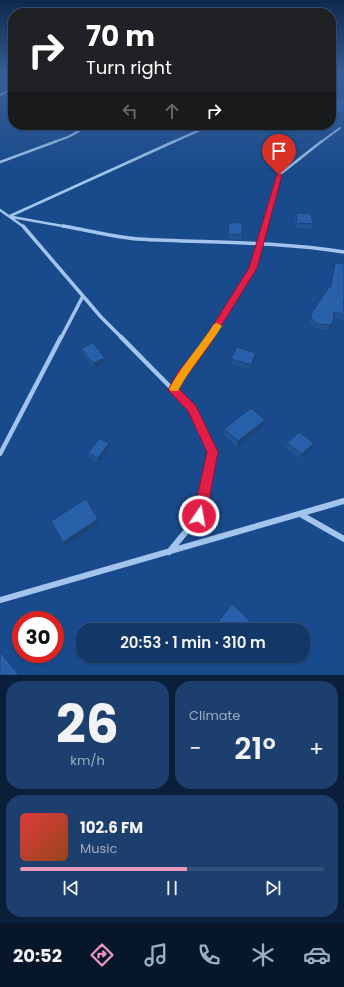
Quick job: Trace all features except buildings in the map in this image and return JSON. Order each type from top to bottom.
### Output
[{"type":"street","points":[[174,390],[182,375],[205,345],[253,268],[279,175],[340,128]]},
{"type":"street","points":[[0,162],[68,137],[81,130]]},
{"type":"street","points":[[10,217],[200,130]]},
{"type":"street","points":[[0,210],[21,224],[101,317],[192,409],[213,452],[199,516],[168,552]]},
{"type":"street","points":[[10,217],[136,239],[260,243],[312,247],[344,252]]},
{"type":"street","points":[[0,454],[83,296]]},
{"type":"street","points":[[0,600],[344,501]]},
{"type":"street","points":[[300,514],[344,539]]},
{"type":"slow traffic","points":[[174,389],[182,375],[205,345],[217,326]]},
{"type":"route","points":[[199,516],[213,452],[192,409],[174,390],[182,375],[205,345],[253,268],[279,175]]}]
